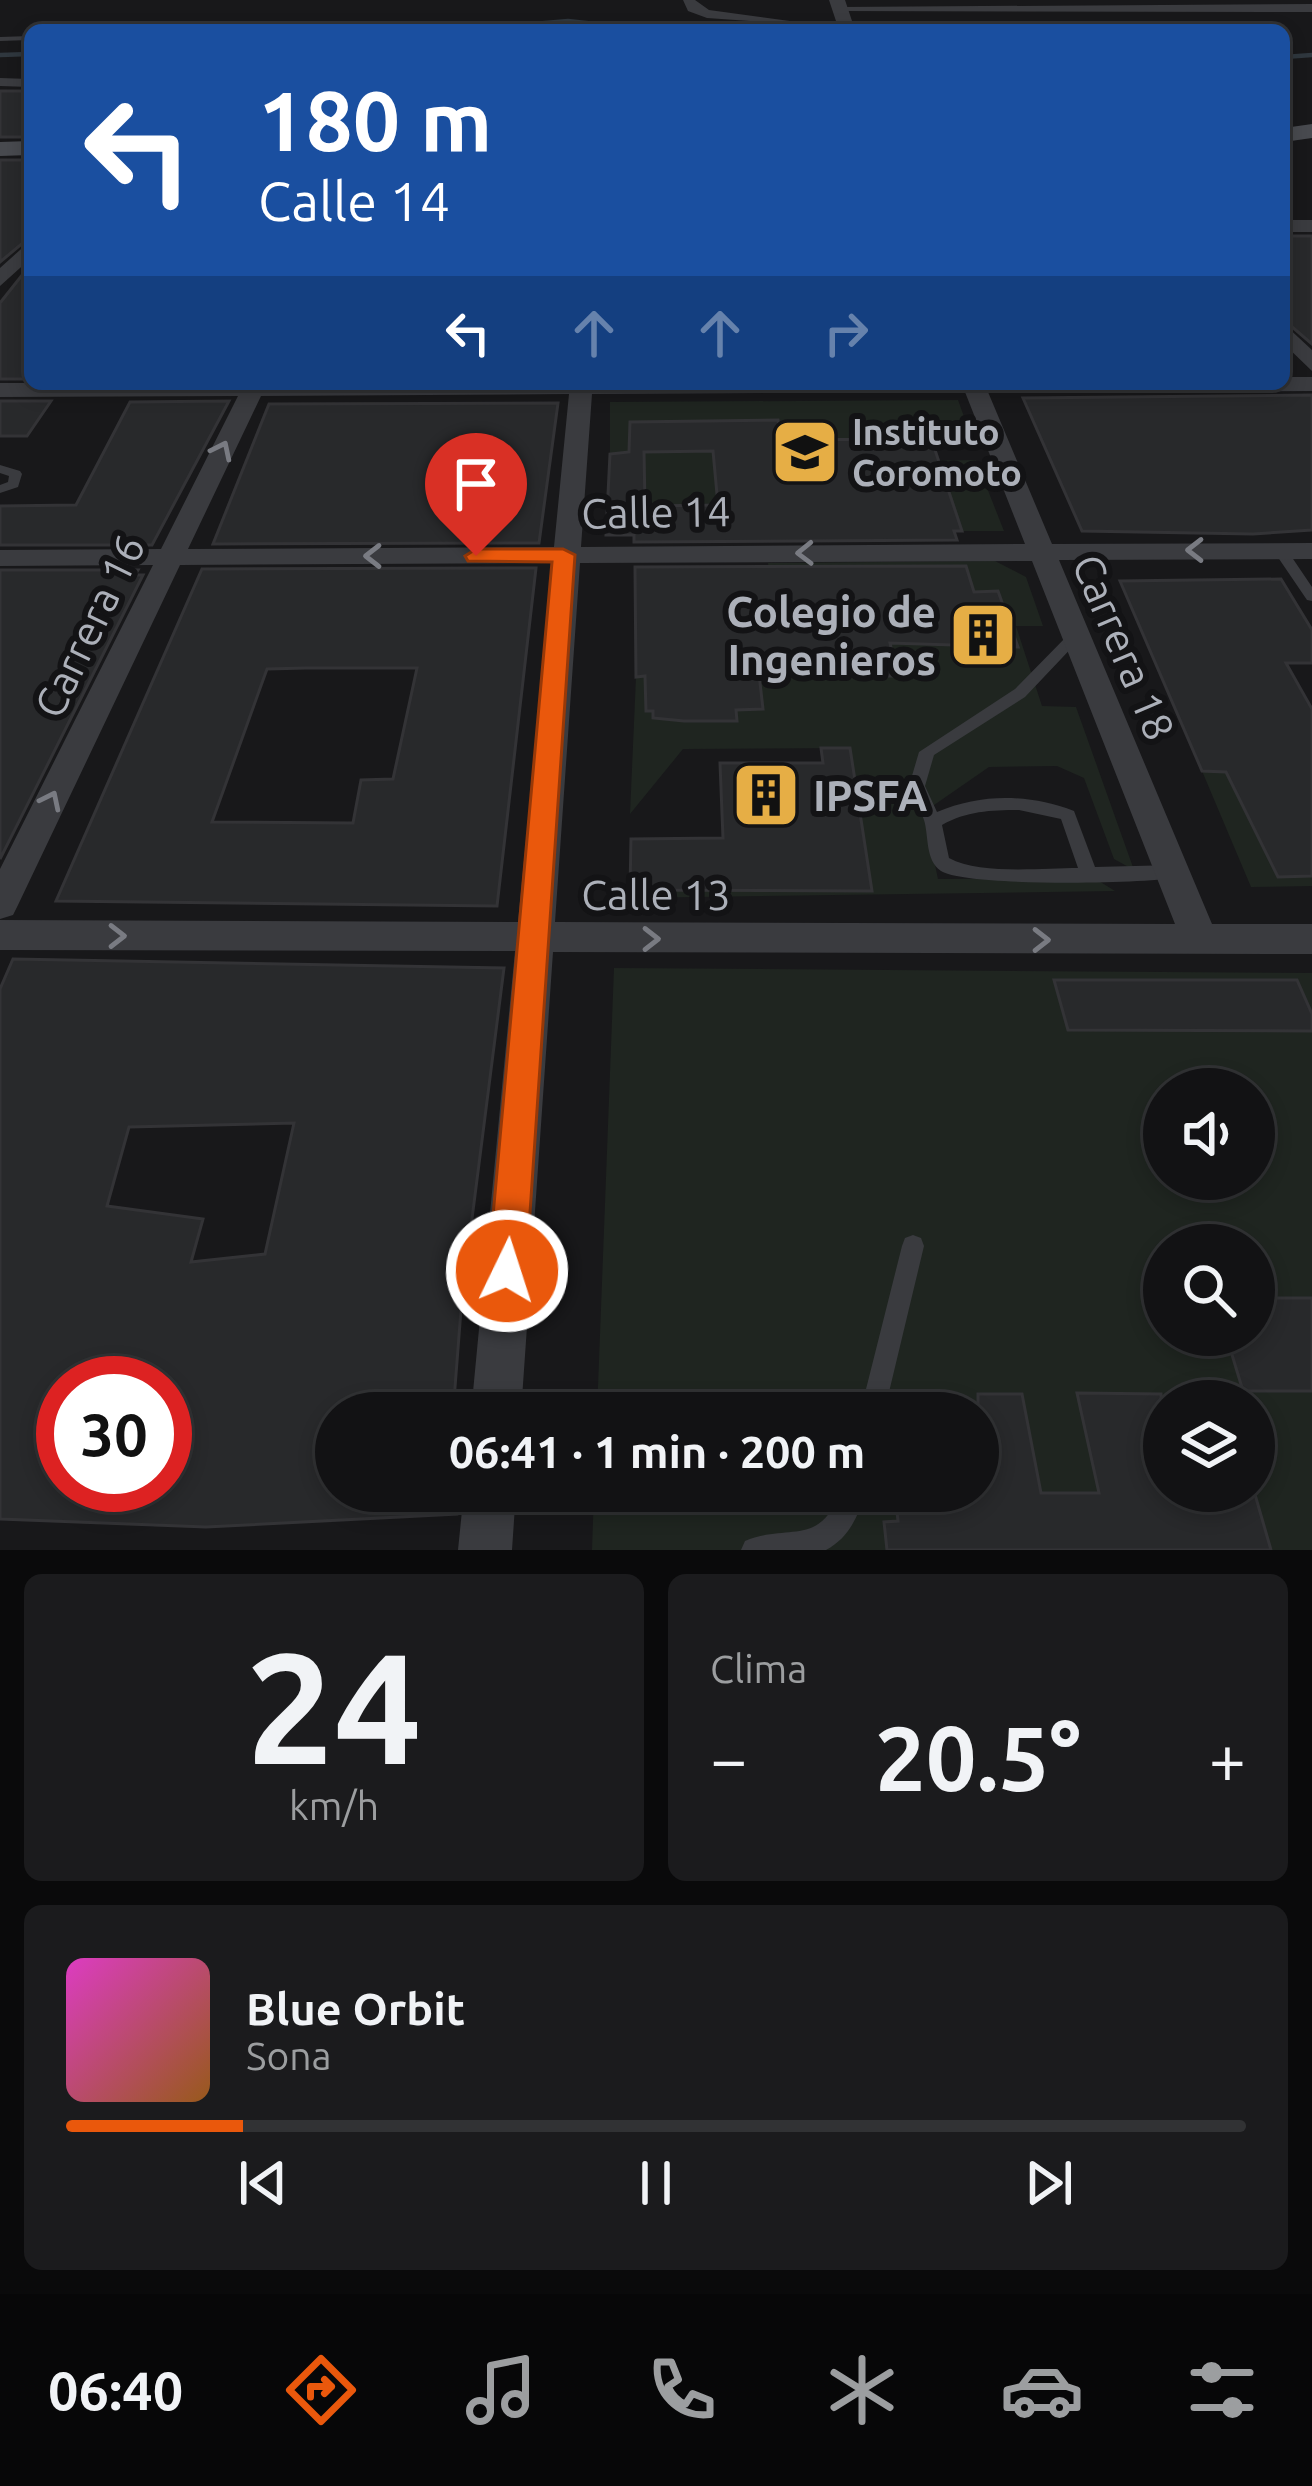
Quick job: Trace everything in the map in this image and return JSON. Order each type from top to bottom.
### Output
[{"type":"street","points":[[689,0],[692,8],[707,14],[787,24]]},
{"type":"street","points":[[842,14],[1312,11]]},
{"type":"street","points":[[0,280],[24,254]]},
{"type":"street","points":[[1290,337],[1312,364]]},
{"type":"street","name":"Carrera 16","points":[[0,905],[252,390]]},
{"type":"street","points":[[498,1392],[563,555],[581,390]]},
{"type":"street","name":"Carrera 18","points":[[975,390],[1202,941]]},
{"type":"street","name":"Calle 14","points":[[0,558],[1312,550]]},
{"type":"street","name":"Calle 13","points":[[0,935],[1312,939]]},
{"type":"street","points":[[485,1550],[488,1512]]},
{"type":"lane","points":[[0,469],[16,474],[14,484],[0,489]]},
{"type":"lane","points":[[1280,550],[1312,597]]},
{"type":"lane","points":[[1074,637],[1020,693],[927,752],[917,786],[933,822],[939,856],[958,870],[1174,872]]},
{"type":"lane","points":[[933,822],[951,811],[1035,804],[1052,808],[1068,815],[1088,872]]},
{"type":"lane","points":[[877,1392],[914,1246]]},
{"type":"lane","points":[[754,1550],[828,1537],[847,1512]]},
{"type":"shaded area","points":[[958,400],[975,447],[911,447],[908,439],[781,440],[777,420],[630,422],[629,452],[610,454],[610,402]]},
{"type":"shaded area","points":[[713,451],[729,505],[661,521],[625,488],[644,452]]},
{"type":"shaded area","points":[[976,460],[1004,531],[962,531],[947,485],[910,461]]},
{"type":"shaded area","points":[[995,561],[1026,577],[1043,626],[1016,626],[1042,706],[1076,707],[1134,870],[1114,859],[1084,778],[1057,766],[989,767],[924,812],[938,879],[1094,878],[1115,891],[627,898],[630,890],[872,890],[850,748],[683,749],[630,814],[636,677],[781,673],[768,563]]},
{"type":"shaded area","points":[[1202,771],[1312,774],[1312,886],[1251,887]]},
{"type":"shaded area","points":[[614,968],[1312,973],[1312,1550],[592,1550],[593,1512],[999,1512],[999,1392],[598,1392]]},
{"type":"building","points":[[0,91],[24,91],[24,137],[0,137]]},
{"type":"building","points":[[0,160],[24,160],[24,242],[0,262]]},
{"type":"building","points":[[1290,236],[1312,236],[1312,344],[1290,325]]},
{"type":"building","points":[[24,273],[24,379],[0,379],[0,303]]},
{"type":"building","points":[[1312,395],[1312,530],[1253,534],[1082,531],[1023,398]]},
{"type":"building","points":[[0,401],[51,401],[27,436],[0,436]]},
{"type":"building","points":[[229,401],[152,545],[0,545],[0,506],[76,505],[130,402]]},
{"type":"building","points":[[558,403],[539,543],[213,544],[269,404]]},
{"type":"building","points":[[778,420],[781,440],[908,439],[911,447],[934,447],[962,531],[954,531],[957,540],[634,542],[634,535],[606,535],[610,454],[629,452],[630,422]],"holes":[[[713,451],[718,505],[645,506],[644,452]]]},
{"type":"building","points":[[966,566],[974,592],[998,591],[1018,647],[890,643],[898,676],[848,676],[844,659],[780,660],[782,673],[759,674],[763,709],[736,710],[737,721],[653,718],[653,711],[646,711],[645,676],[636,677],[635,567]]},
{"type":"building","points":[[536,568],[497,906],[56,901],[202,569]],"holes":[[[417,668],[393,779],[361,780],[353,823],[212,822],[267,669]]]},
{"type":"building","points":[[0,570],[138,570],[135,575],[143,575],[0,859]]},
{"type":"building","points":[[1281,579],[1312,630],[1312,663],[1286,663],[1312,709],[1312,876],[1278,877],[1226,772],[1202,771],[1120,581]]},
{"type":"building","name":"IPSFA","points":[[821,748],[850,748],[872,891],[630,890],[631,839],[723,838],[720,763],[823,763]]},
{"type":"building","points":[[13,959],[504,968],[462,1297],[455,1392],[315,1392],[315,1512],[457,1514],[206,1527],[0,1519],[0,989]],"holes":[[[294,1123],[265,1254],[191,1262],[203,1219],[107,1206],[129,1127]]]},
{"type":"building","points":[[1054,980],[1297,980],[1312,1014],[1312,1031],[1068,1030]]},
{"type":"building","points":[[1275,1298],[1312,1298],[1312,1391],[1275,1391],[1275,1380],[1240,1380],[1232,1356],[1275,1356]]},
{"type":"building","points":[[1077,1393],[1143,1394],[1143,1512],[1260,1512],[1271,1550],[887,1550],[884,1522],[898,1521],[897,1512],[999,1512],[999,1394],[1022,1394],[1041,1493],[1099,1493]]},
{"type":"waterway","points":[[533,24],[595,24]]},
{"type":"waterway","points":[[0,55],[24,54]]},
{"type":"waterway","points":[[1290,57],[1312,55]]},
{"type":"place","name":"Instituto Coromoto","points":[[805,452]]},
{"type":"place","name":"Colegio de Ingenieros","points":[[983,635]]},
{"type":"place","name":"IPSFA","points":[[766,795]]},
{"type":"route","points":[[476,556],[563,555],[507,1271]]}]
